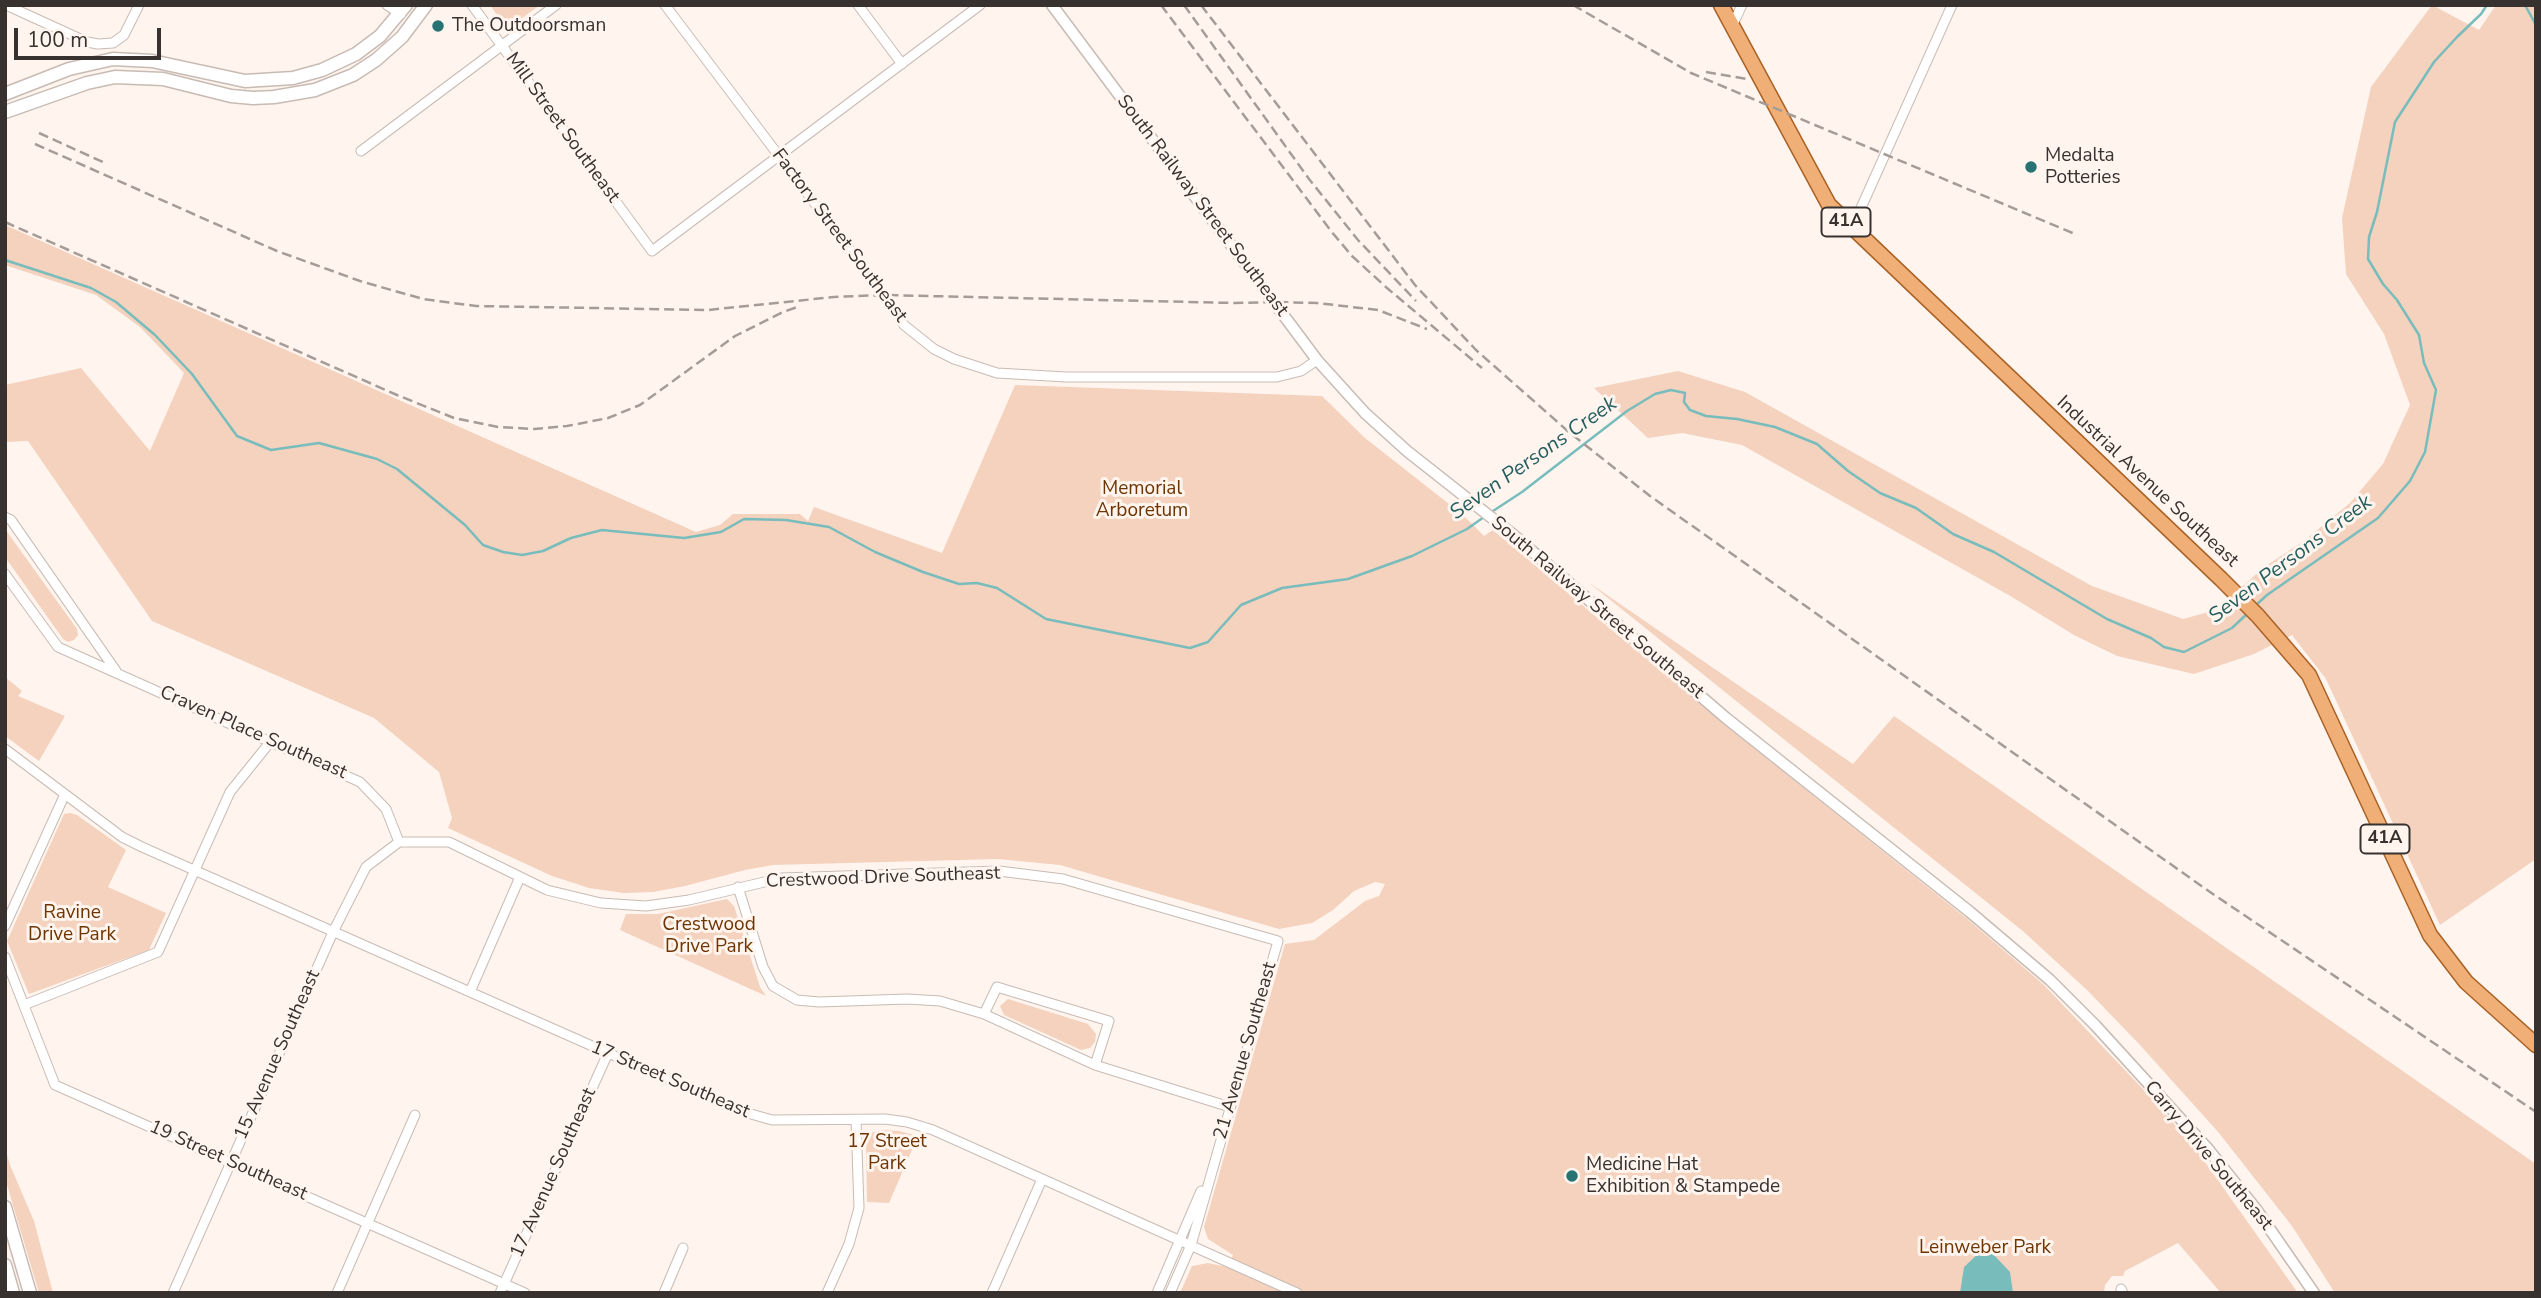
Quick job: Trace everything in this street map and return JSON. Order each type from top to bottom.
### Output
[{"type":"main road","points":[[5,112],[103,78],[128,76],[163,79],[231,96],[253,98],[295,94],[339,81],[364,68],[395,44],[426,5]]},
{"type":"main road","name":"Industrial Avenue Southeast","points":[[1721,5],[1829,205],[2221,579],[2258,616],[2309,675],[2430,935],[2466,982],[2536,1045]]},
{"type":"main road","points":[[7,93],[85,64],[129,59],[152,61],[226,78],[262,81],[293,78],[337,65],[370,45],[404,10]]},
{"type":"main road","points":[[7,93],[31,102]]},
{"type":"main road","points":[[5,1207],[30,1293]]},
{"type":"main road","points":[[5,1265],[13,1293]]},
{"type":"street","points":[[6,5],[87,41],[113,43],[124,36],[139,5]]},
{"type":"street","points":[[387,5],[404,10]]},
{"type":"street","name":"Mill Street Southeast","points":[[472,5],[652,251],[779,156]]},
{"type":"street","points":[[361,150],[556,5]]},
{"type":"street","name":"Factory Street Southeast","points":[[665,5],[904,325],[934,349],[954,359],[1013,375],[1172,379],[1287,376],[1301,371],[1317,360]]},
{"type":"street","points":[[858,5],[902,64]]},
{"type":"street","points":[[779,156],[980,5]]},
{"type":"street","name":"South Railway Street Southeast","points":[[1052,5],[1317,360],[1365,413],[1726,718],[1970,912],[2050,980],[2095,1025]]},
{"type":"street","points":[[1732,26],[1742,5]]},
{"type":"street","points":[[1852,228],[1952,5]]},
{"type":"street","points":[[5,517],[11,520],[117,672]]},
{"type":"street","name":"Craven Place Southeast","points":[[5,574],[58,647],[360,782],[386,809],[399,842]]},
{"type":"street","points":[[24,1005],[158,952],[230,792],[271,741]]},
{"type":"street","name":"17 Street Southeast","points":[[5,749],[122,837],[756,1117],[772,1120],[896,1121],[933,1130],[1297,1293]]},
{"type":"street","points":[[5,926],[65,794]]},
{"type":"street","points":[[333,932],[366,867],[399,842]]},
{"type":"street","name":"Crestwood Drive Southeast","points":[[399,842],[449,842],[547,890],[601,903],[624,905],[646,906],[689,900],[781,878],[999,871],[1063,879],[1278,941]]},
{"type":"street","points":[[470,992],[520,877]]},
{"type":"street","points":[[738,887],[763,967],[773,986],[797,1000],[940,1001],[984,1014],[1095,1065],[1230,1107]]},
{"type":"street","name":"15 Avenue Southeast","points":[[173,1293],[333,932]]},
{"type":"street","name":"21 Avenue Southeast","points":[[1170,1293],[1191,1245],[1278,941]]},
{"type":"street","name":"19 Street Southeast","points":[[5,957],[55,1085],[368,1223],[502,1288],[525,1293]]},
{"type":"street","points":[[984,1014],[997,987],[1109,1021],[1095,1065]]},
{"type":"street","name":"Carry Drive Southeast","points":[[2095,1025],[2208,1149],[2256,1209],[2314,1293]]},
{"type":"street","name":"17 Avenue Southeast","points":[[502,1288],[608,1053]]},
{"type":"street","points":[[337,1293],[415,1115]]},
{"type":"street","points":[[827,1293],[849,1244],[859,1208],[856,1120]]},
{"type":"street","name":"21 Avenue Southeast","points":[[1157,1293],[1214,1160]]},
{"type":"street","points":[[992,1293],[1042,1179]]},
{"type":"street","points":[[664,1293],[683,1248]]},
{"type":"green space","points":[[490,5],[540,5],[507,29]]},
{"type":"green space","points":[[2432,5],[2479,30],[2496,5],[2536,5],[2536,859],[2440,925],[2326,679],[2292,635],[2254,654],[2194,674],[2117,656],[2074,635],[2012,597],[1742,445],[1682,433],[1648,438],[1594,388],[1678,371],[1745,392],[2092,586],[2183,619],[2216,610],[2263,568],[2305,540],[2350,503],[2383,464],[2410,405],[2384,334],[2346,274],[2342,218],[2371,87]]},
{"type":"green space","points":[[5,225],[696,532],[720,525],[733,514],[800,514],[808,521],[814,507],[942,553],[1015,385],[1322,396],[1365,438],[1463,515],[1484,536],[1493,530],[1725,725],[1965,917],[2044,985],[2160,1107],[2200,1155],[2298,1293],[2221,1293],[2178,1243],[2125,1271],[2123,1276],[2112,1276],[2105,1285],[2104,1293],[1180,1293],[1192,1266],[1208,1263],[1227,1267],[1233,1255],[1208,1239],[1204,1227],[1285,944],[1314,940],[1365,901],[1379,896],[1385,884],[1375,882],[1354,891],[1333,910],[1312,923],[1279,929],[1060,865],[998,859],[773,865],[685,886],[653,892],[624,893],[589,888],[552,876],[448,828],[452,818],[439,772],[374,718],[152,621],[28,441],[5,442],[5,385],[81,368],[150,451],[184,373],[140,327],[96,295],[5,265]]},
{"type":"green space","points":[[5,529],[77,629],[78,635],[74,640],[68,642],[63,639],[5,557]]},
{"type":"green space","points":[[1588,582],[1853,764],[1894,716],[2536,1164],[2536,1293],[2335,1293],[2292,1226],[2219,1133],[2088,991],[2024,932]]},
{"type":"green space","points":[[5,677],[22,691],[18,696],[65,716],[39,761],[5,736]]},
{"type":"green space","name":"Ravine Drive Park","points":[[64,814],[77,815],[126,850],[108,887],[166,913],[149,950],[29,994],[7,941]]},
{"type":"green space","name":"Crestwood Drive Park","points":[[727,899],[734,906],[760,987],[766,996],[620,930],[626,914],[658,914]]},
{"type":"green space","points":[[1008,999],[1088,1024],[1096,1034],[1095,1042],[1090,1048],[1081,1050],[1004,1015],[1000,1006]]},
{"type":"green space","name":"17 Street Park","points":[[881,1130],[918,1136],[889,1203],[867,1202],[866,1141],[870,1133]]},
{"type":"green space","points":[[5,1148],[34,1221],[53,1293],[39,1293],[5,1178]]},
{"type":"water","points":[[1979,1253],[1993,1254],[2010,1272],[2013,1293],[1960,1293],[1964,1267]]},
{"type":"waterway","name":"Seven Persons Creek","points":[[2255,606],[2378,518],[2410,481],[2425,452],[2436,390],[2424,363],[2419,335],[2368,259],[2369,237],[2377,212],[2395,122],[2434,62],[2487,5]]},
{"type":"waterway","points":[[2525,5],[2536,25]]},
{"type":"waterway","name":"Seven Persons Creek","points":[[5,260],[91,288],[116,302],[155,335],[192,374],[237,436],[271,450],[319,443],[377,459],[397,469],[465,525],[483,545],[503,552],[522,555],[543,551],[571,538],[602,530],[684,538],[721,532],[744,519],[786,520],[829,527],[875,552],[959,584],[977,583],[997,588],[1046,619],[1190,648],[1208,642],[1241,605],[1282,588],[1348,579],[1412,556],[1467,529],[1484,517]]},
{"type":"waterway","name":"Seven Persons Creek","points":[[1490,513],[1522,492],[1627,411],[1655,394],[1671,390],[1685,393],[1684,402],[1690,410],[1706,416],[1775,427],[1817,444],[1848,471],[1880,493],[1916,508],[1953,534],[1994,552],[2107,619],[2151,638],[2164,647],[2184,652],[2232,628],[2248,613]]},
{"type":"railway","points":[[1161,5],[1352,256],[1482,368]]},
{"type":"railway","points":[[1184,5],[1309,179],[1358,240],[1416,301]]},
{"type":"railway","points":[[1201,5],[1415,285],[1476,350],[1570,433],[1650,496],[2210,892],[2536,1112]]},
{"type":"railway","points":[[1573,5],[1691,73],[2075,234]]},
{"type":"railway","points":[[1706,72],[1747,79]]},
{"type":"railway","points":[[39,133],[105,163]]},
{"type":"railway","points":[[35,144],[277,251],[360,281],[423,299],[476,306],[708,310],[834,297],[884,295],[1317,303],[1378,310],[1427,329]]},
{"type":"railway","points":[[5,222],[397,395],[454,418],[498,427],[534,429],[608,418],[640,405],[735,336],[800,306]]},
{"type":"place","name":"The Outdoorsman","points":[[438,26]]},
{"type":"place","name":"Medalta Potteries","points":[[2031,167]]},
{"type":"place","name":"Medicine Hat Exhibition & Stampede","points":[[1572,1176]]},
{"type":"park label","name":"Memorial Arboretum","points":[[1142,500]]},
{"type":"park label","name":"Leinweber Park","points":[[1985,1248]]}]
